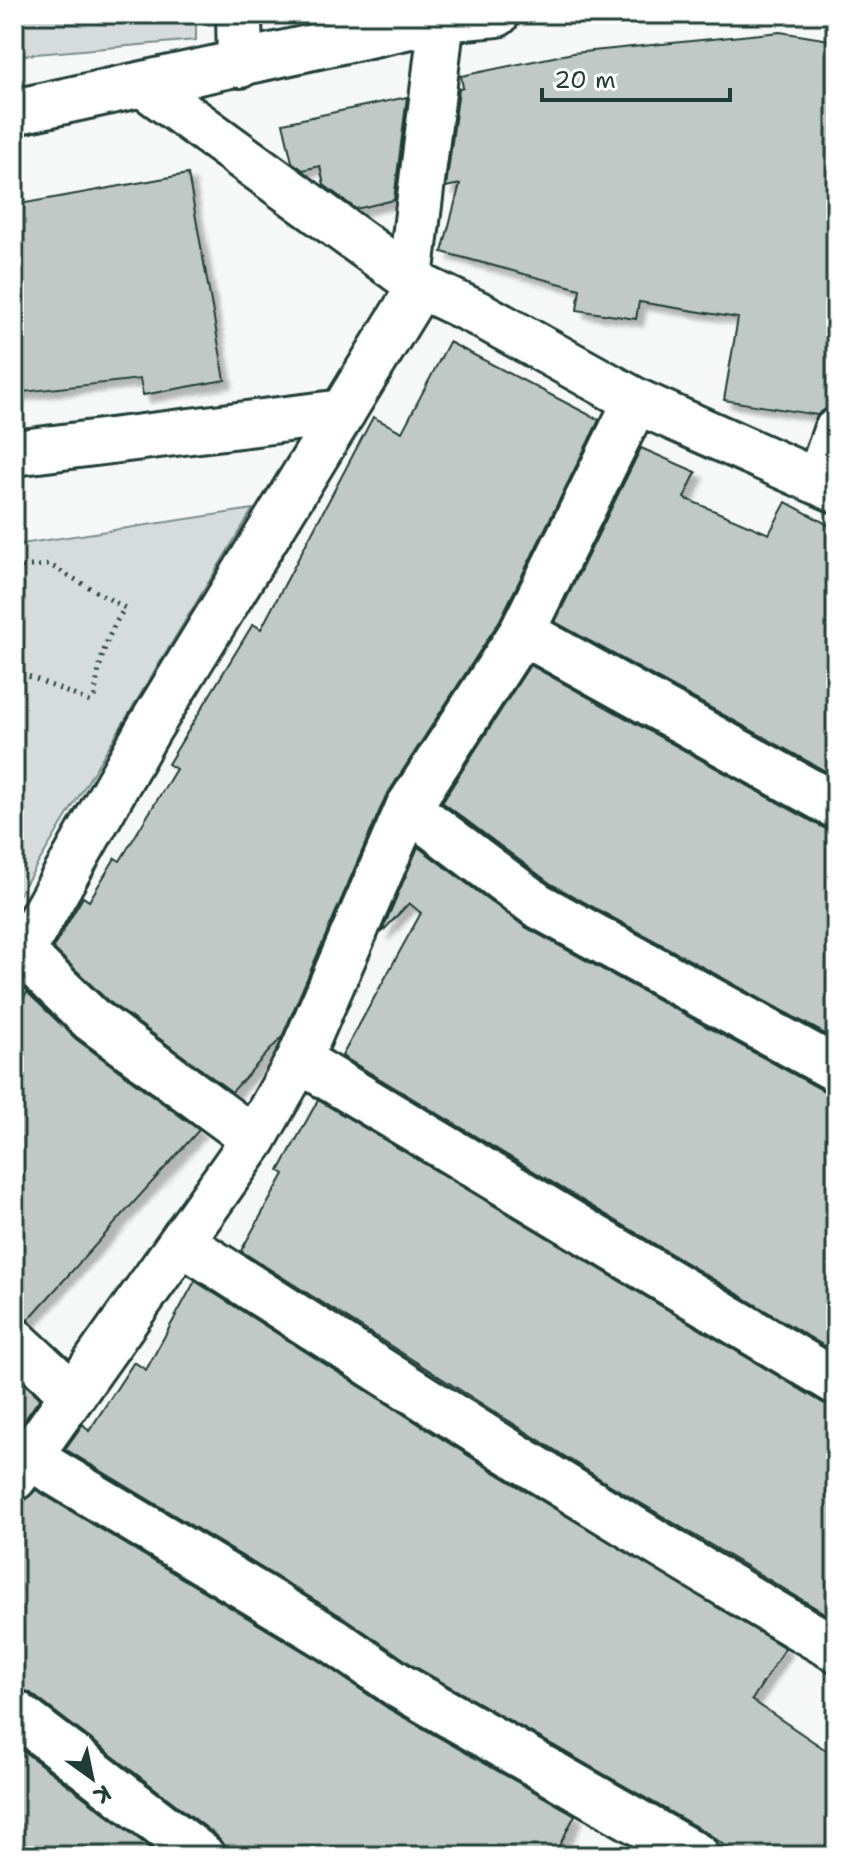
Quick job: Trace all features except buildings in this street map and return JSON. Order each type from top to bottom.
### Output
[{"type":"street","points":[[239,14],[240,65]]},
{"type":"street","points":[[14,112],[463,16],[415,282],[343,412],[148,730],[18,950],[91,1019],[254,1139]]},
{"type":"street","points":[[145,86],[415,282],[636,401],[828,485],[836,431]]},
{"type":"street","points":[[636,401],[522,632],[408,808],[299,1060],[254,1139],[184,1244],[21,1468],[333,1640],[401,1687],[697,1856]]},
{"type":"street","points":[[14,453],[343,412]]},
{"type":"street","points":[[522,632],[836,806]]},
{"type":"street","points":[[408,808],[537,905],[836,1069]]},
{"type":"street","points":[[299,1060],[836,1382]]},
{"type":"street","points":[[184,1244],[495,1445],[836,1649]]},
{"type":"street","points":[[14,1340],[72,1394]]},
{"type":"street","points":[[14,1712],[202,1856]]},
{"type":"path","points":[[14,567],[50,565],[125,608],[109,631],[98,667],[94,703]]},
{"type":"path","points":[[14,670],[94,703],[148,730]]},
{"type":"shaded area","points":[[14,14],[196,14],[196,40],[14,56]]},
{"type":"shaded area","points":[[253,509],[14,903],[14,545]]}]
